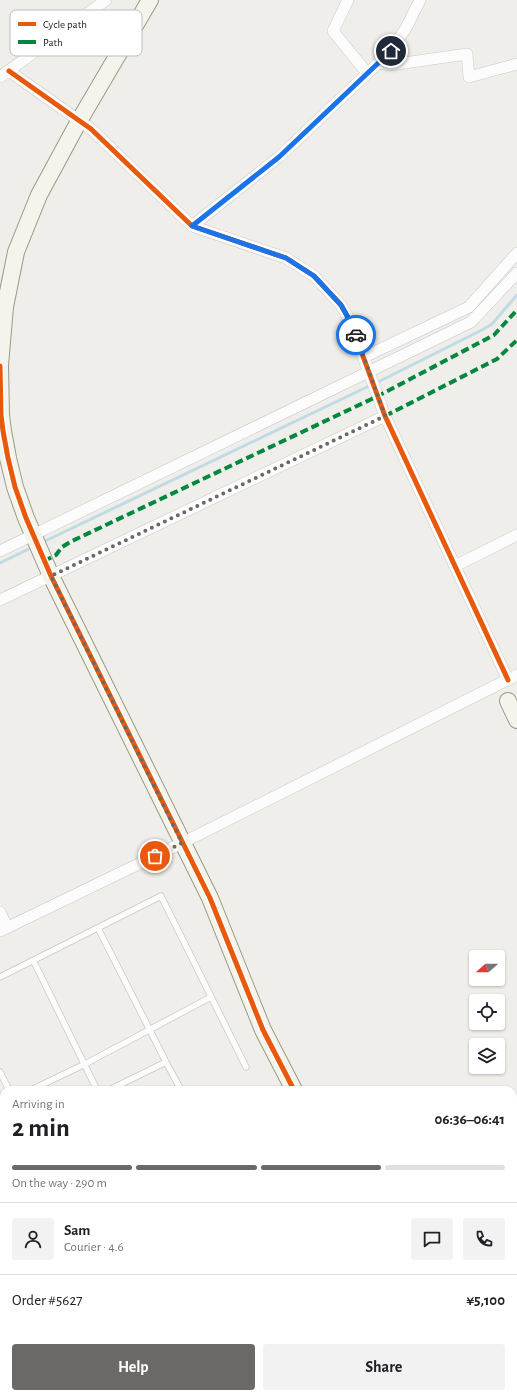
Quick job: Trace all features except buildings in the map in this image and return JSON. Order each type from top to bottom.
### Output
[{"type":"street","points":[[92,10],[106,0]]},
{"type":"street","points":[[142,14],[150,0]]},
{"type":"street","points":[[348,0],[333,31],[367,73]]},
{"type":"street","points":[[192,226],[279,157],[391,51],[406,28],[420,0]]},
{"type":"street","points":[[378,63],[390,65],[467,54],[469,77],[517,64]]},
{"type":"street","points":[[0,912],[4,929],[182,843],[513,678],[455,566],[385,416],[350,321],[341,305],[314,276],[286,258],[192,226],[91,129],[5,74],[30,56]]},
{"type":"street","points":[[117,56],[79,121],[39,195],[16,252],[5,307],[0,365],[2,431],[15,487],[42,558],[210,898],[263,1030],[292,1086]]},
{"type":"street","points":[[364,357],[469,307],[517,253]]},
{"type":"street","points":[[0,551],[33,537],[471,322],[517,273]]},
{"type":"street","points":[[0,600],[385,416]]},
{"type":"street","points":[[455,566],[517,536]]},
{"type":"street","points":[[508,701],[517,720]]},
{"type":"lane","points":[[0,976],[161,896],[246,1067]]},
{"type":"lane","points":[[98,928],[179,1086]]},
{"type":"lane","points":[[33,960],[95,1086]]},
{"type":"lane","points":[[39,1086],[211,998]]},
{"type":"lane","points":[[117,1086],[166,1062]]},
{"type":"lane","points":[[0,1072],[7,1086]]},
{"type":"waterway","points":[[380,381],[492,324],[517,295]]},
{"type":"waterway","points":[[41,543],[367,387]]},
{"type":"waterway","points":[[0,563],[33,547]]},
{"type":"marked path","points":[[44,561],[56,555],[62,547],[70,542],[378,396],[494,335],[517,310]]},
{"type":"marked path","points":[[385,416],[497,359],[517,340]]},
{"type":"cycle path","points":[[9,71],[91,129],[192,226],[286,258],[314,276],[341,305],[350,321],[385,416],[508,680]]},
{"type":"cycle path","points":[[0,366],[1,415],[3,431],[15,487],[26,518],[51,576],[210,898],[263,1030],[292,1086]]},
{"type":"way so far","points":[[155,856],[182,843],[51,576],[385,416],[356,335]]},
{"type":"route","points":[[356,335],[341,305],[314,276],[286,258],[192,226],[279,157],[391,51]]}]
